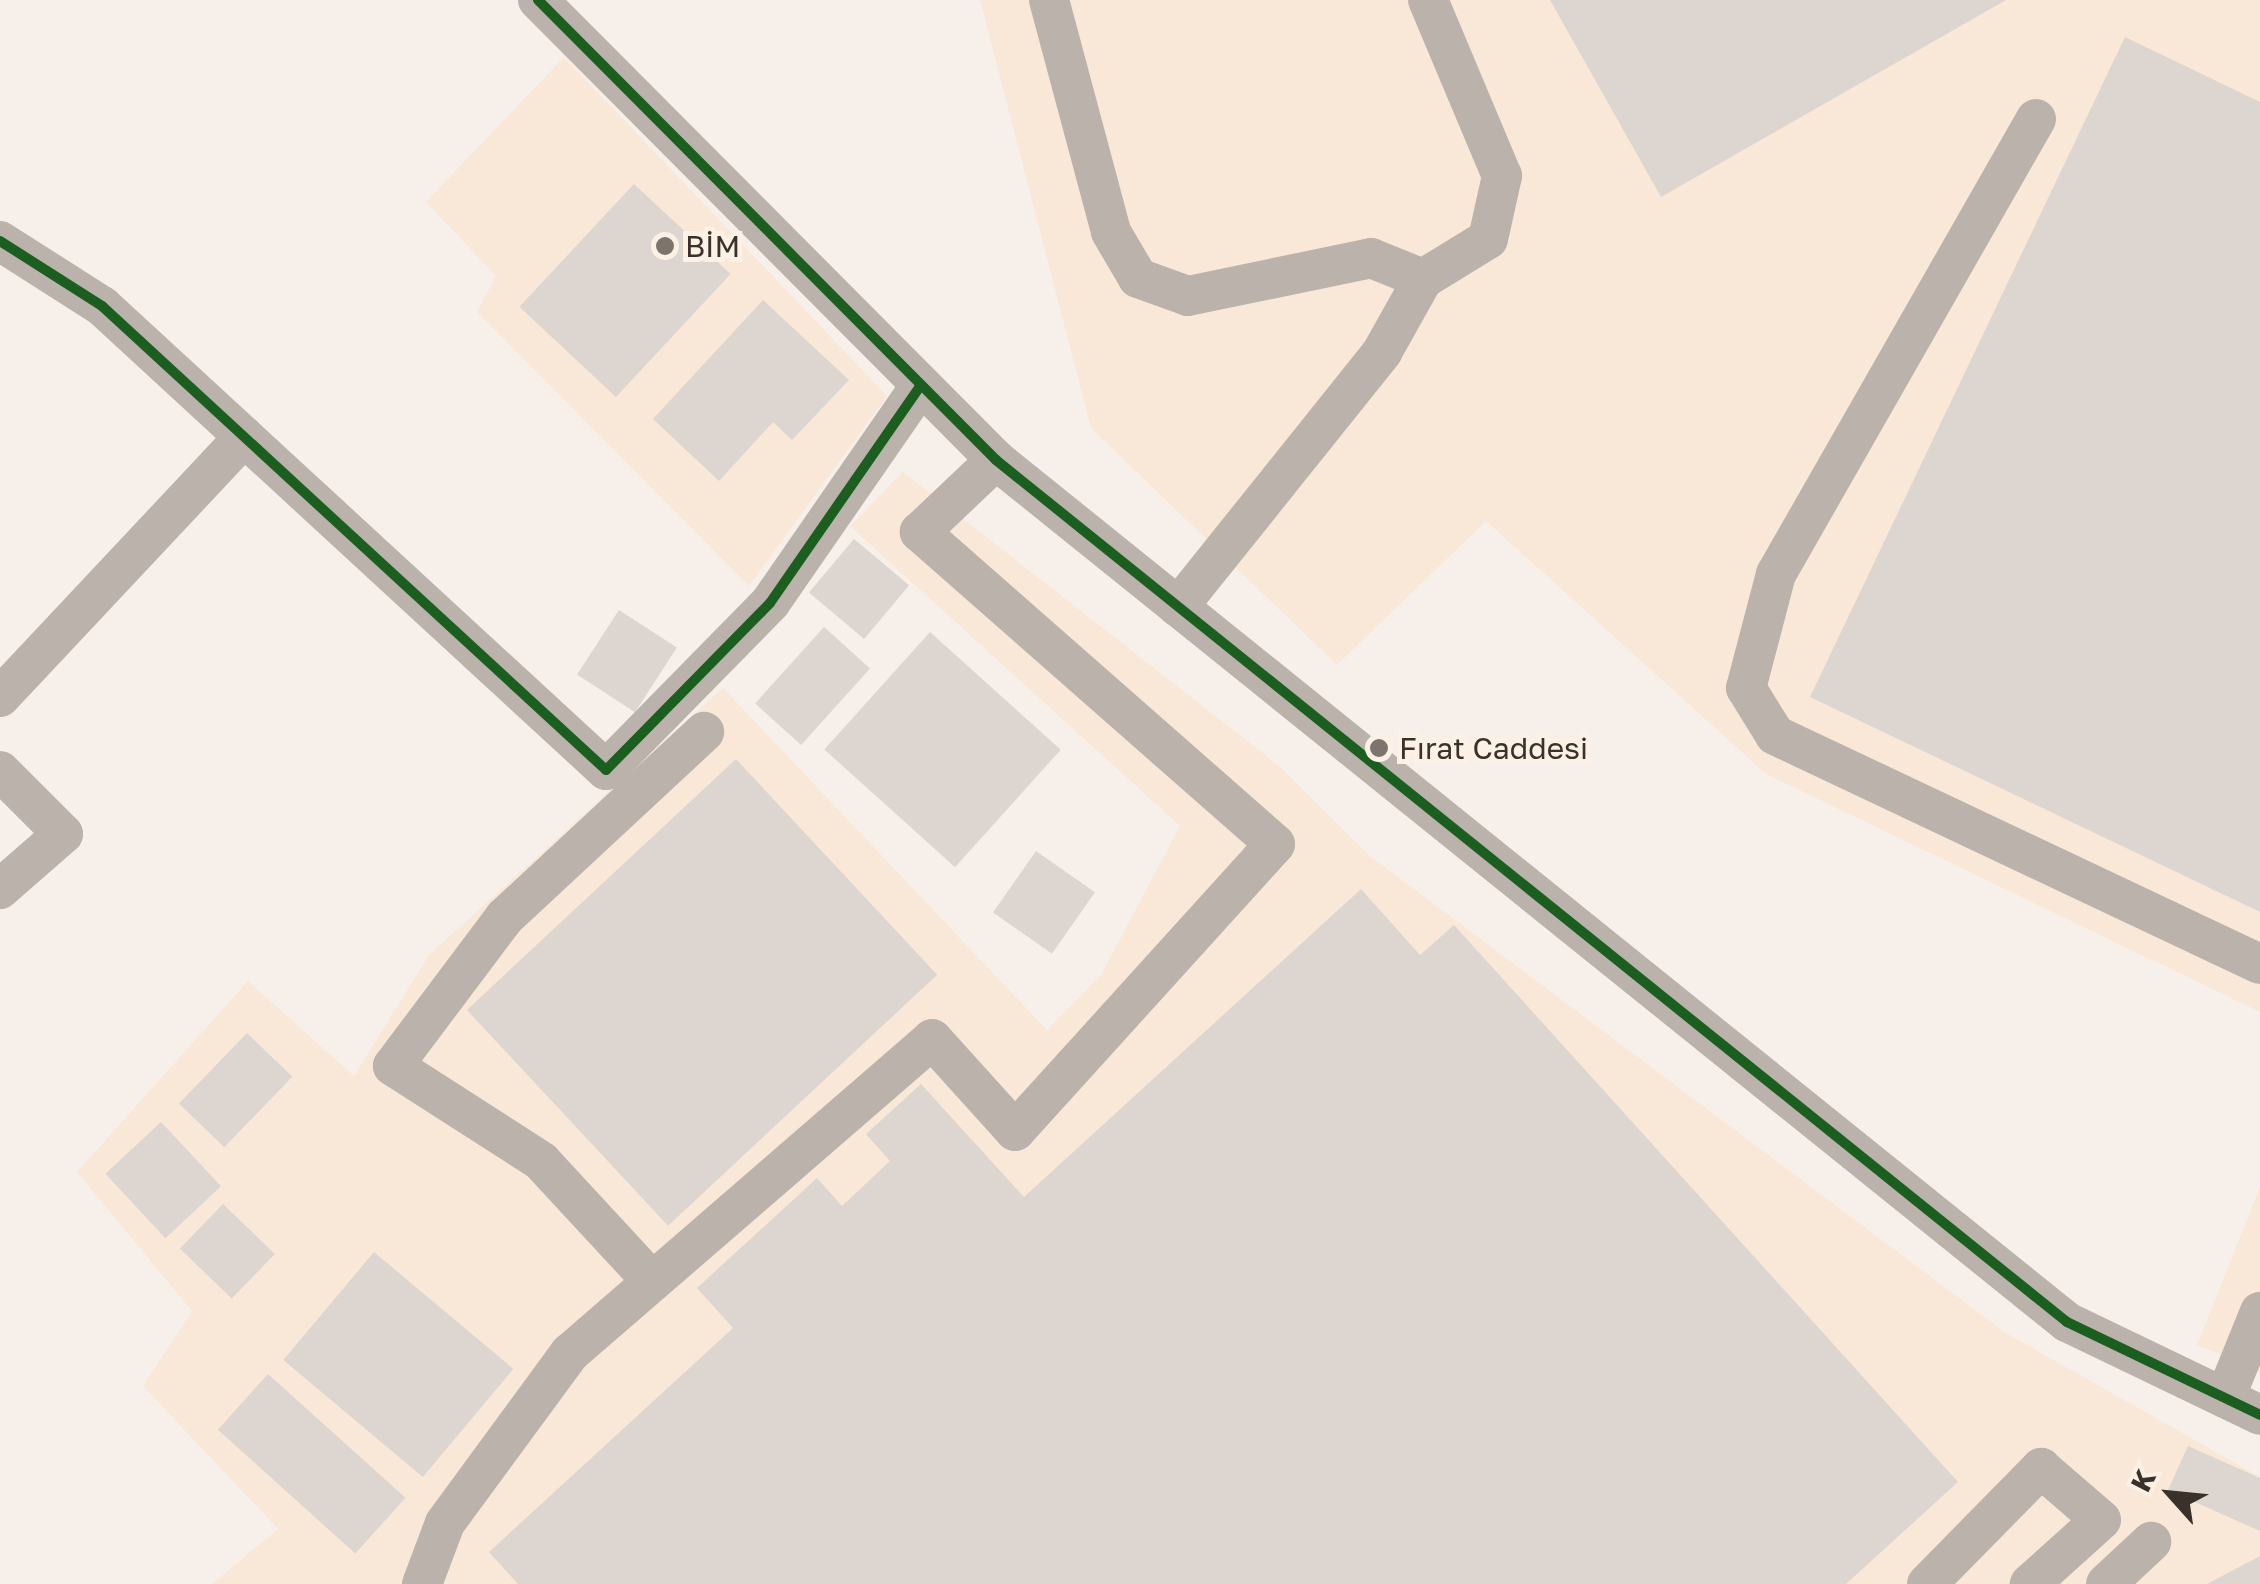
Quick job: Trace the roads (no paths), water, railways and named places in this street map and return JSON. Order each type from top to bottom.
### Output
[{"type":"street","points":[[538,0],[996,460],[2067,1322],[2243,1406],[2260,1312]]},
{"type":"street","points":[[1049,0],[1111,232],[1138,278],[1188,296],[1371,258],[1423,279]]},
{"type":"street","points":[[1178,607],[1382,352],[1423,279],[1488,239],[1502,176],[1428,0]]},
{"type":"street","points":[[2036,119],[1776,574],[1746,688],[1775,734],[2260,964]]},
{"type":"street","points":[[0,241],[102,306],[606,770],[770,603],[921,385]]},
{"type":"street","points":[[0,697],[244,437]]},
{"type":"street","points":[[422,1584],[445,1523],[570,1352],[932,1039],[1016,1130],[1275,844],[920,532],[996,460]]},
{"type":"street","points":[[652,1282],[541,1160],[393,1066],[505,917],[704,732]]},
{"type":"street","points":[[0,771],[63,834],[0,889]]},
{"type":"street","points":[[1927,1584],[2042,1468],[2101,1520],[2030,1584]]},
{"type":"street","points":[[2106,1584],[2151,1542]]},
{"type":"place","name":"BİM","points":[[665,246]]},
{"type":"place","name":"Fırat Caddesi","points":[[1379,748]]}]
